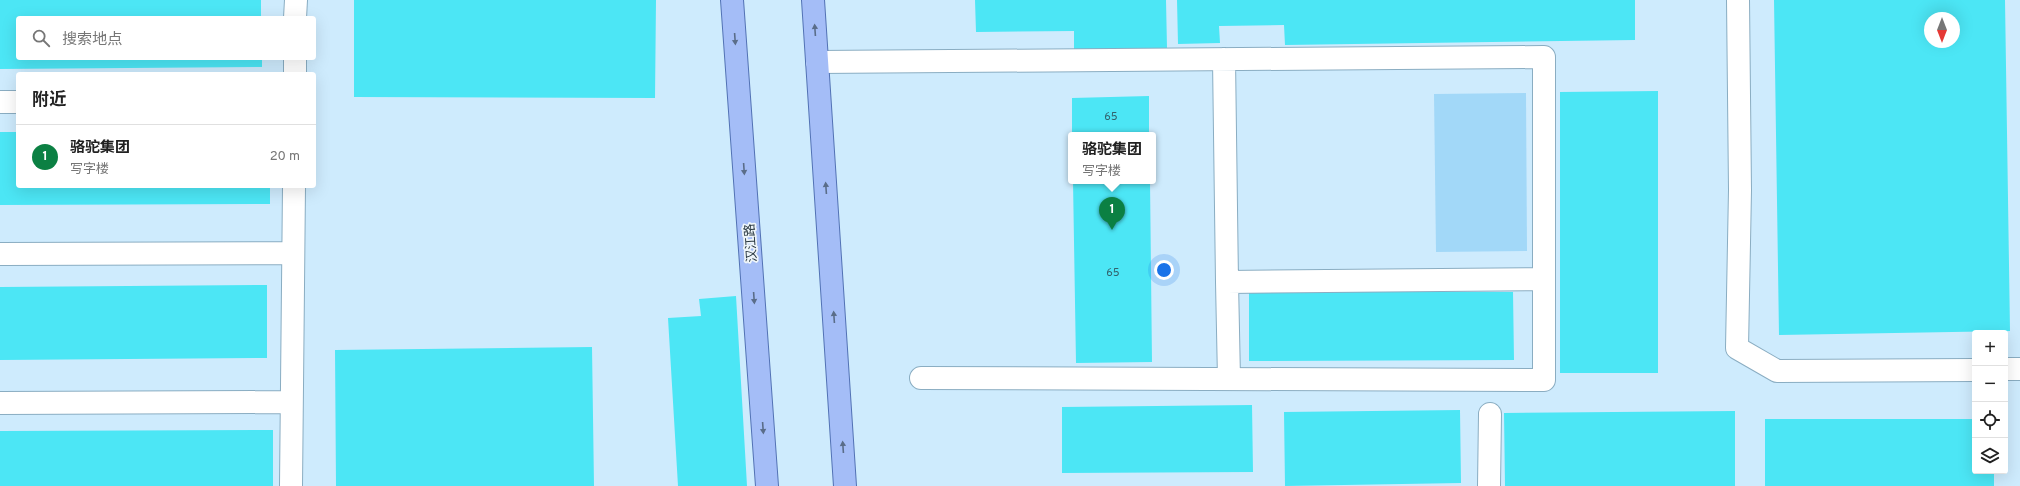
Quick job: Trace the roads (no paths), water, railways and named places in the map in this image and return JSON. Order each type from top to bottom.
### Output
[{"type":"main road","name":"汉江路","points":[[732,0],[767,486]]},
{"type":"main road","points":[[813,0],[845,486]]},
{"type":"lane","points":[[296,0],[296,16]]},
{"type":"lane","points":[[1738,0],[1740,190],[1737,348],[1777,371],[1972,370]]},
{"type":"lane","points":[[817,62],[1544,57],[1544,380],[921,378]]},
{"type":"lane","points":[[1224,59],[1229,379]]},
{"type":"lane","points":[[295,60],[295,72]]},
{"type":"lane","points":[[0,102],[16,102]]},
{"type":"lane","points":[[291,486],[294,188]]},
{"type":"lane","points":[[0,254],[293,253]]},
{"type":"lane","points":[[1227,282],[1544,279]]},
{"type":"lane","points":[[2008,369],[2020,369]]},
{"type":"lane","points":[[0,403],[291,402]]},
{"type":"lane","points":[[1489,486],[1490,414]]},
{"type":"place","name":"骆驼集团","points":[[1112,230]]}]
